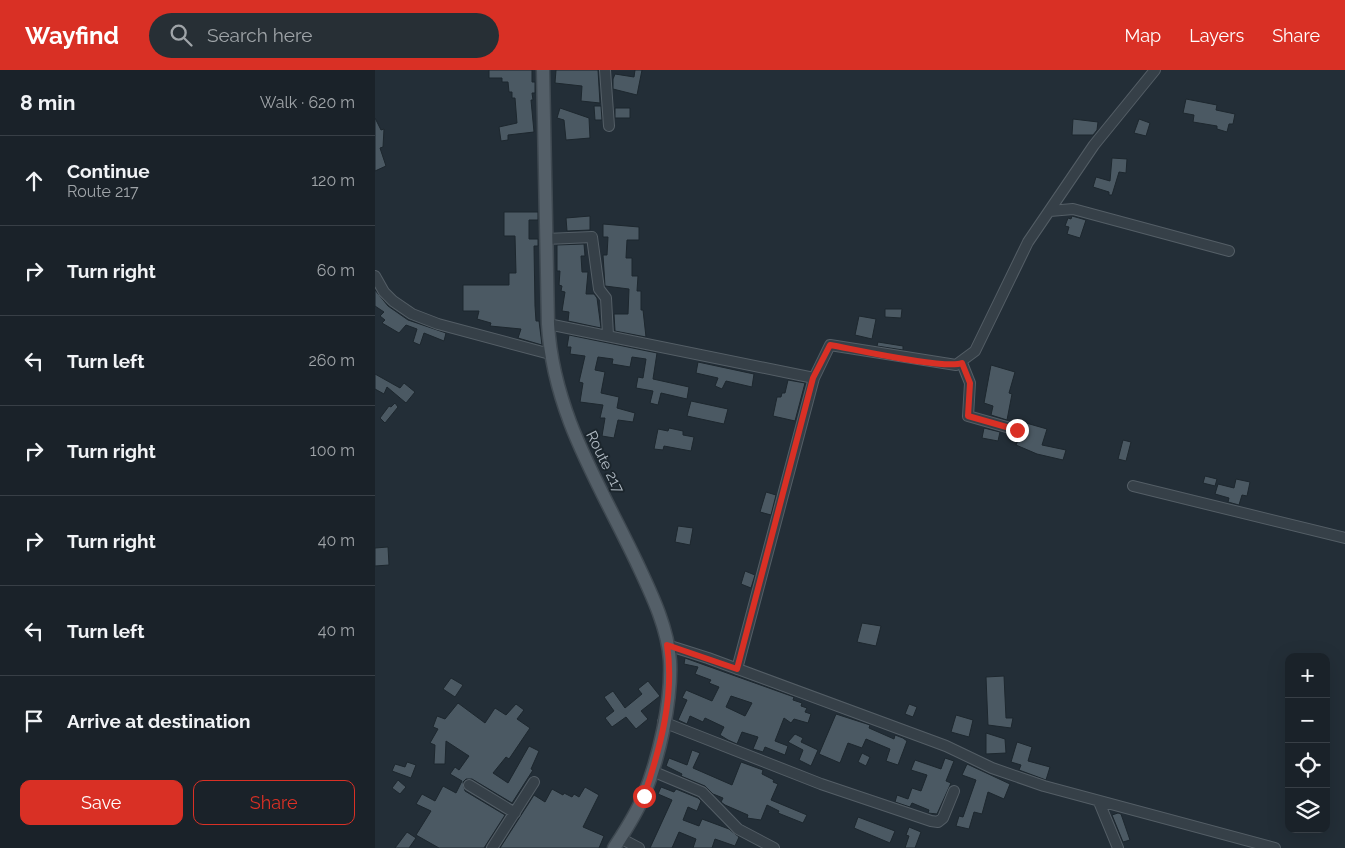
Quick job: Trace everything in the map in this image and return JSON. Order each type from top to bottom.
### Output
[{"type":"main road","name":"Route 217","points":[[543,70],[550,354],[569,426],[587,466],[640,570],[654,604],[670,661],[663,722],[652,770],[644,796],[617,843]]},
{"type":"street","points":[[605,70],[609,126]]},
{"type":"street","points":[[737,669],[813,378],[830,345],[956,366],[962,363],[975,351],[1028,242],[1094,146],[1155,70]]},
{"type":"street","points":[[1050,211],[1073,210],[1229,251]]},
{"type":"street","points":[[546,239],[593,237],[599,289],[606,298],[608,335]]},
{"type":"street","points":[[375,276],[384,292],[393,301],[412,314],[438,324],[550,354]]},
{"type":"street","points":[[548,324],[813,378]]},
{"type":"street","points":[[962,363],[970,383],[968,416],[1017,430]]},
{"type":"street","points":[[1133,486],[1345,538]]},
{"type":"street","points":[[667,645],[946,746],[992,768],[1099,802],[1275,848]]},
{"type":"street","points":[[663,722],[821,784],[931,821],[938,822],[943,818],[954,791]]},
{"type":"street","points":[[652,770],[702,792],[738,829],[760,845],[774,848]]},
{"type":"street","points":[[492,848],[533,782]]},
{"type":"street","points":[[469,785],[515,812]]},
{"type":"street","points":[[1099,802],[1118,848]]},
{"type":"street","points":[[617,843],[639,848]]},
{"type":"building","points":[[489,70],[532,70],[532,82],[535,82],[535,93],[532,93],[533,100],[531,100],[534,132],[508,135],[508,140],[501,141],[499,127],[517,123],[515,98],[512,98],[512,92],[509,92],[508,82],[502,82],[502,78],[489,78]]},
{"type":"building","points":[[556,70],[598,70],[600,103],[581,101],[582,86],[555,83]]},
{"type":"building","points":[[635,70],[642,70],[637,95],[613,89],[615,74],[634,77]]},
{"type":"building","points":[[1186,99],[1217,105],[1216,110],[1235,114],[1233,124],[1229,124],[1227,132],[1217,129],[1217,126],[1193,122],[1194,115],[1183,113]]},
{"type":"building","points":[[594,106],[601,106],[602,120],[595,120]]},
{"type":"building","points":[[560,108],[589,118],[590,138],[566,140],[564,120],[557,118]]},
{"type":"building","points":[[615,108],[630,108],[630,118],[615,118]]},
{"type":"building","points":[[375,118],[381,130],[384,129],[383,147],[380,148],[386,166],[375,171]]},
{"type":"building","points":[[1073,119],[1098,122],[1097,130],[1093,135],[1072,135]]},
{"type":"building","points":[[1139,119],[1150,123],[1146,136],[1134,133]]},
{"type":"building","points":[[1112,158],[1127,159],[1126,173],[1119,172],[1112,195],[1109,195],[1109,192],[1093,187],[1096,177],[1110,181]]},
{"type":"building","points":[[504,212],[538,212],[538,220],[529,220],[529,239],[538,239],[538,246],[534,246],[535,306],[536,321],[539,321],[542,345],[518,338],[521,329],[490,326],[491,323],[477,319],[479,311],[463,311],[463,285],[509,285],[509,273],[516,273],[515,236],[504,236]]},
{"type":"building","points":[[590,216],[590,230],[567,231],[566,218]]},
{"type":"building","points":[[1072,216],[1086,220],[1080,238],[1067,234],[1069,227],[1065,226],[1068,218],[1071,219]]},
{"type":"building","points":[[603,224],[639,227],[639,240],[627,240],[626,258],[632,258],[632,276],[638,276],[637,291],[641,291],[641,310],[643,310],[646,337],[615,331],[614,314],[628,314],[629,289],[605,286],[603,255],[607,255],[608,237],[603,237]]},
{"type":"building","points":[[584,244],[585,256],[581,256],[582,272],[588,272],[586,294],[594,294],[597,298],[601,328],[568,321],[569,312],[562,311],[565,292],[561,291],[562,286],[559,285],[560,271],[557,271],[557,245]]},
{"type":"building","points":[[375,290],[388,306],[408,320],[446,333],[444,341],[424,333],[420,345],[413,342],[417,329],[406,325],[399,333],[382,323],[385,320],[380,316],[384,312],[375,306]]},
{"type":"building","points":[[885,309],[902,309],[901,318],[885,317]]},
{"type":"building","points":[[859,316],[876,319],[872,339],[855,335]]},
{"type":"building","points":[[569,335],[657,353],[653,379],[689,387],[687,399],[661,393],[658,405],[650,403],[653,391],[636,388],[638,377],[643,378],[646,359],[632,357],[630,367],[612,364],[613,359],[598,357],[595,370],[605,372],[601,393],[619,397],[617,408],[635,413],[633,422],[618,420],[614,438],[602,436],[605,418],[600,418],[603,405],[580,402],[583,383],[579,382],[585,356],[570,354],[571,347],[567,347]]},
{"type":"building","points":[[878,342],[903,346],[903,350],[877,346]]},
{"type":"building","points":[[698,362],[754,374],[752,387],[726,381],[722,389],[715,386],[718,378],[696,373]]},
{"type":"building","points":[[991,365],[1015,372],[1009,393],[1012,394],[1007,420],[991,415],[993,406],[984,403]]},
{"type":"building","points":[[375,374],[400,388],[404,383],[415,392],[406,403],[387,387],[384,394],[375,389]]},
{"type":"building","points":[[788,380],[805,383],[795,421],[773,416],[777,397],[781,397],[782,393],[785,393]]},
{"type":"building","points":[[691,401],[728,409],[724,424],[687,416]]},
{"type":"building","points":[[395,403],[398,407],[385,423],[380,418],[389,406],[391,407]]},
{"type":"building","points":[[1026,423],[1047,429],[1042,445],[1066,450],[1063,460],[1037,454],[1016,445],[1020,436],[1022,436]]},
{"type":"building","points":[[669,428],[683,431],[683,435],[694,437],[691,451],[664,446],[663,450],[654,449],[658,429],[668,431]]},
{"type":"building","points":[[984,428],[1000,432],[998,441],[982,438]]},
{"type":"building","points":[[1123,440],[1131,442],[1126,461],[1118,459]]},
{"type":"building","points":[[1205,476],[1217,479],[1215,486],[1203,483]]},
{"type":"building","points":[[1236,479],[1250,482],[1247,496],[1242,495],[1239,505],[1228,502],[1229,498],[1215,494],[1218,484],[1234,488]]},
{"type":"building","points":[[766,492],[776,495],[771,515],[760,512]]},
{"type":"building","points":[[678,526],[693,528],[690,545],[675,542]]},
{"type":"building","points":[[388,547],[389,565],[375,566],[375,548]]},
{"type":"building","points":[[745,571],[755,575],[751,588],[741,584]]},
{"type":"building","points":[[862,623],[881,626],[876,646],[857,642]]},
{"type":"building","points":[[685,658],[794,697],[793,700],[802,703],[801,706],[807,708],[805,712],[811,714],[808,723],[794,719],[791,723],[784,718],[775,741],[788,746],[785,755],[765,747],[763,752],[753,749],[758,737],[742,732],[737,744],[728,740],[720,735],[724,727],[705,718],[703,722],[690,716],[687,724],[678,720],[687,700],[682,698],[686,690],[712,701],[719,687],[709,683],[711,680],[695,674],[698,667],[684,664]],"holes":[[[731,696],[752,703],[745,716],[726,707]]]},
{"type":"building","points":[[1004,676],[1006,718],[1013,718],[1011,728],[988,725],[986,677]]},
{"type":"building","points":[[451,678],[463,685],[455,697],[443,689]]},
{"type":"building","points":[[648,681],[660,696],[641,711],[648,719],[636,729],[626,717],[612,727],[605,718],[614,711],[604,697],[613,691],[625,708],[642,694],[638,689]]},
{"type":"building","points":[[458,703],[485,723],[495,708],[506,715],[516,704],[524,710],[517,719],[530,728],[509,759],[506,757],[493,773],[508,783],[529,746],[539,751],[531,769],[533,770],[512,803],[472,779],[466,779],[463,782],[465,791],[505,815],[484,848],[439,848],[416,835],[431,811],[416,804],[422,794],[435,801],[443,786],[456,793],[462,781],[450,774],[455,767],[459,770],[469,756],[446,741],[445,764],[434,764],[435,745],[430,743],[438,729],[433,727],[437,716],[445,719]]},
{"type":"building","points":[[909,704],[917,707],[913,717],[905,714]]},
{"type":"building","points":[[836,714],[870,725],[869,728],[894,739],[895,735],[907,741],[898,765],[886,761],[890,749],[866,739],[862,748],[848,743],[840,763],[819,754]]},
{"type":"building","points":[[956,715],[973,720],[969,737],[951,732]]},
{"type":"building","points":[[986,733],[1005,739],[1006,753],[986,754]]},
{"type":"building","points":[[795,734],[803,738],[801,742],[818,750],[811,766],[799,760],[803,750],[788,742]]},
{"type":"building","points":[[1017,742],[1032,747],[1028,761],[1050,767],[1046,780],[1019,770],[1021,765],[1011,762]]},
{"type":"building","points":[[692,750],[700,753],[693,768],[732,785],[741,762],[763,770],[762,774],[778,784],[771,800],[807,815],[803,823],[778,813],[779,811],[767,805],[761,820],[747,818],[748,815],[721,802],[723,798],[713,794],[705,786],[681,776],[682,774],[666,766],[669,758],[687,765]]},
{"type":"building","points":[[862,753],[870,757],[866,766],[858,762]]},
{"type":"building","points":[[945,758],[954,761],[946,781],[951,783],[937,814],[928,813],[929,810],[912,803],[910,807],[895,802],[897,795],[908,799],[912,788],[921,791],[927,775],[911,770],[915,760],[941,769]]},
{"type":"building","points":[[407,762],[416,765],[411,778],[392,771],[395,764],[405,767]]},
{"type":"building","points":[[967,764],[1010,784],[1004,799],[988,792],[982,814],[974,812],[969,829],[956,826],[959,816],[963,817],[976,780],[962,775]]},
{"type":"building","points":[[398,780],[406,787],[400,794],[392,788]]},
{"type":"building","points":[[585,787],[599,795],[583,827],[604,836],[599,848],[500,848],[534,795],[545,802],[552,789],[563,795],[564,793],[572,797],[574,794],[579,797]]},
{"type":"building","points":[[661,787],[674,792],[676,789],[698,798],[701,801],[697,811],[688,807],[683,820],[699,826],[702,819],[729,829],[739,837],[735,846],[715,839],[712,848],[693,848],[696,839],[679,832],[672,848],[650,848],[672,800],[658,794]]},
{"type":"building","points":[[1121,814],[1130,840],[1123,842],[1112,815]]},
{"type":"building","points":[[858,817],[895,831],[890,843],[854,828]]},
{"type":"building","points":[[909,827],[921,832],[915,848],[905,848],[909,836],[906,835]]},
{"type":"building","points":[[407,832],[416,838],[409,848],[395,848]]},
{"type":"route","points":[[644,796],[661,736],[670,661],[667,645],[737,669],[813,378],[830,345],[956,366],[962,363],[970,383],[968,416],[1017,430]]}]
